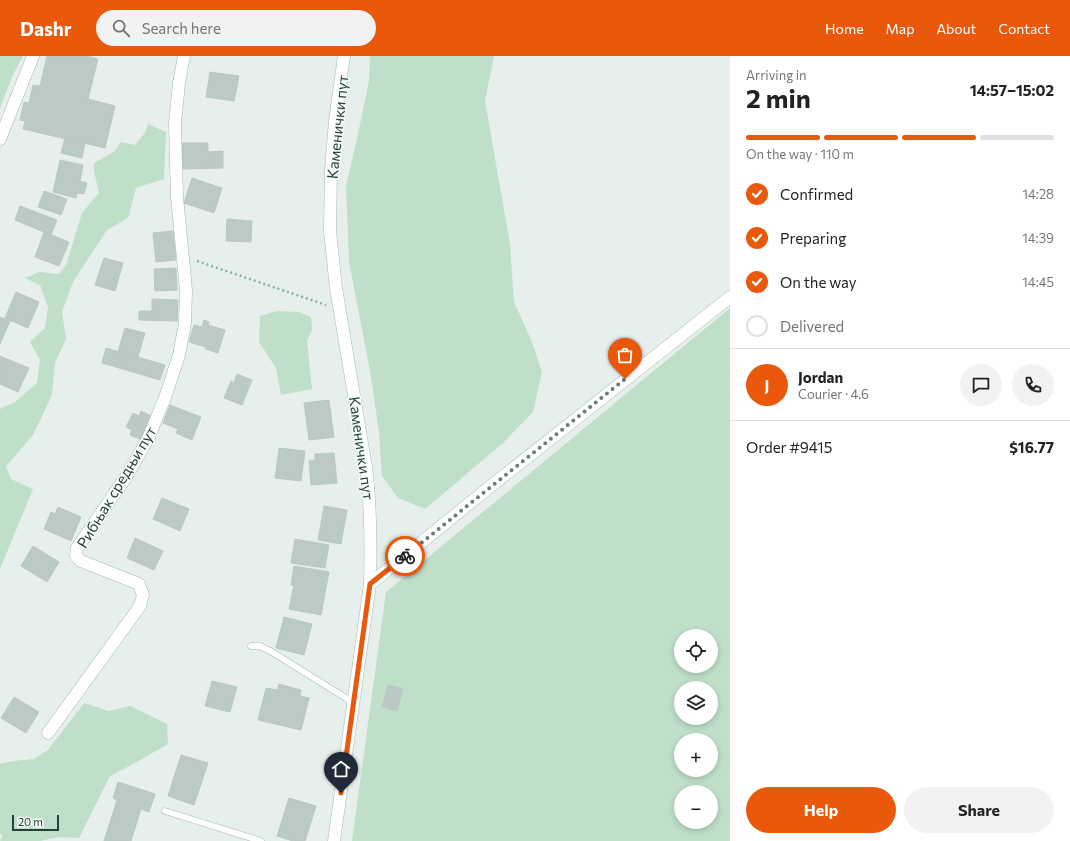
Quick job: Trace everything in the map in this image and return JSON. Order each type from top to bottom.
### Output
[{"type":"street","points":[[0,138],[33,56]]},
{"type":"street","name":"Рибњак средњи пут","points":[[48,733],[140,606],[143,595],[139,584],[81,561],[76,556],[77,548],[126,477],[148,439],[166,395],[179,355],[185,323],[186,290],[177,196],[175,123],[179,83],[184,56]]},
{"type":"street","name":"Каменички пут","points":[[334,841],[370,584],[371,544],[370,494],[336,288],[330,231],[331,170],[335,121],[344,56]]},
{"type":"street","points":[[370,584],[509,471],[730,297]]},
{"type":"lane","points":[[251,646],[260,646],[272,652],[354,704]]},
{"type":"lane","points":[[165,811],[261,841]]},
{"type":"path","points":[[183,256],[329,307]]},
{"type":"green space","points":[[0,56],[23,56],[13,75],[0,108]]},
{"type":"green space","points":[[370,56],[494,56],[485,101],[510,244],[514,302],[532,342],[542,372],[533,412],[503,443],[425,509],[398,498],[382,476],[379,432],[370,371],[349,261],[346,186],[369,81]]},
{"type":"green space","points":[[148,124],[166,132],[164,179],[136,188],[128,218],[107,230],[73,282],[62,312],[66,339],[55,363],[52,395],[33,435],[6,466],[11,479],[33,489],[0,569],[0,409],[15,402],[37,383],[40,360],[30,342],[45,328],[48,307],[40,285],[25,278],[39,272],[59,274],[66,265],[82,213],[99,193],[94,171],[94,163],[115,151],[121,142],[135,145],[145,133]]},
{"type":"green space","points":[[730,308],[730,841],[352,841],[386,592]]},
{"type":"green space","points":[[277,311],[299,312],[311,317],[312,330],[307,341],[312,389],[281,395],[276,368],[259,342],[260,316]]},
{"type":"green space","points":[[84,703],[109,711],[130,706],[167,724],[168,744],[110,776],[79,838],[58,837],[40,841],[0,841],[3,836],[0,834],[0,764],[34,759],[48,750]]},
{"type":"building","points":[[47,56],[86,56],[98,59],[88,99],[115,106],[105,148],[23,129],[25,121],[20,120],[24,102],[29,103],[33,85],[40,86]]},
{"type":"building","points":[[210,72],[239,76],[234,101],[206,97]]},
{"type":"building","points":[[65,138],[85,143],[82,158],[61,153]]},
{"type":"building","points":[[182,143],[208,143],[208,152],[223,151],[223,168],[182,169]]},
{"type":"building","points":[[60,160],[83,165],[80,181],[87,183],[84,194],[77,193],[76,198],[53,192]]},
{"type":"building","points":[[192,178],[222,188],[214,213],[184,203]]},
{"type":"building","points":[[44,191],[67,199],[61,215],[38,207]]},
{"type":"building","points":[[20,206],[57,220],[51,235],[15,220]]},
{"type":"building","points":[[227,219],[252,221],[251,242],[226,241]]},
{"type":"building","points":[[173,231],[176,260],[156,262],[153,233]]},
{"type":"building","points":[[44,232],[69,242],[59,266],[35,257]]},
{"type":"building","points":[[104,258],[123,263],[115,291],[95,285]]},
{"type":"building","points":[[176,268],[177,290],[155,291],[154,269]]},
{"type":"building","points":[[16,292],[39,302],[28,328],[5,318]]},
{"type":"building","points":[[152,299],[178,300],[177,321],[139,320],[139,311],[152,311]]},
{"type":"building","points":[[0,317],[10,321],[0,344]]},
{"type":"building","points":[[204,320],[209,322],[208,325],[225,330],[218,353],[205,349],[206,347],[189,342],[194,325],[202,327]]},
{"type":"building","points":[[125,328],[145,333],[138,357],[118,352]]},
{"type":"building","points":[[106,348],[165,365],[160,380],[102,363]]},
{"type":"building","points":[[0,356],[29,368],[18,392],[0,384]]},
{"type":"building","points":[[237,374],[252,380],[242,405],[224,398],[231,381],[234,383]]},
{"type":"building","points":[[329,400],[334,437],[309,440],[304,403]]},
{"type":"building","points":[[170,405],[201,417],[192,440],[176,433],[178,429],[163,423]]},
{"type":"building","points":[[141,411],[153,417],[142,440],[130,435],[132,430],[126,427],[133,413],[139,416]]},
{"type":"building","points":[[279,448],[305,451],[301,481],[275,478]]},
{"type":"building","points":[[334,453],[337,483],[311,485],[309,461],[315,460],[315,454]]},
{"type":"building","points":[[162,498],[189,509],[180,531],[153,519]]},
{"type":"building","points":[[324,506],[347,510],[341,544],[318,540]]},
{"type":"building","points":[[58,507],[81,517],[71,541],[44,529],[51,512],[55,514]]},
{"type":"building","points":[[135,538],[163,551],[154,570],[127,558]]},
{"type":"building","points":[[295,539],[329,545],[325,568],[291,563]]},
{"type":"building","points":[[33,546],[59,562],[47,582],[21,566]]},
{"type":"building","points":[[294,566],[329,572],[321,615],[289,609],[294,585],[291,585]]},
{"type":"building","points":[[284,617],[312,624],[304,655],[276,648]]},
{"type":"building","points":[[212,681],[237,687],[230,712],[205,706]]},
{"type":"building","points":[[279,684],[301,690],[300,696],[309,698],[301,730],[258,720],[266,688],[277,690]]},
{"type":"building","points":[[388,685],[403,689],[397,711],[382,707]]},
{"type":"building","points":[[14,697],[39,712],[26,733],[1,718]]},
{"type":"building","points":[[181,755],[208,763],[194,805],[168,796]]},
{"type":"building","points":[[118,782],[155,794],[149,812],[141,809],[131,841],[104,841],[117,800],[113,798]]},
{"type":"building","points":[[289,798],[316,806],[305,841],[293,841],[277,836]]},
{"type":"way so far","points":[[405,556],[625,379]]},
{"type":"route","points":[[341,793],[370,584],[405,556]]}]
